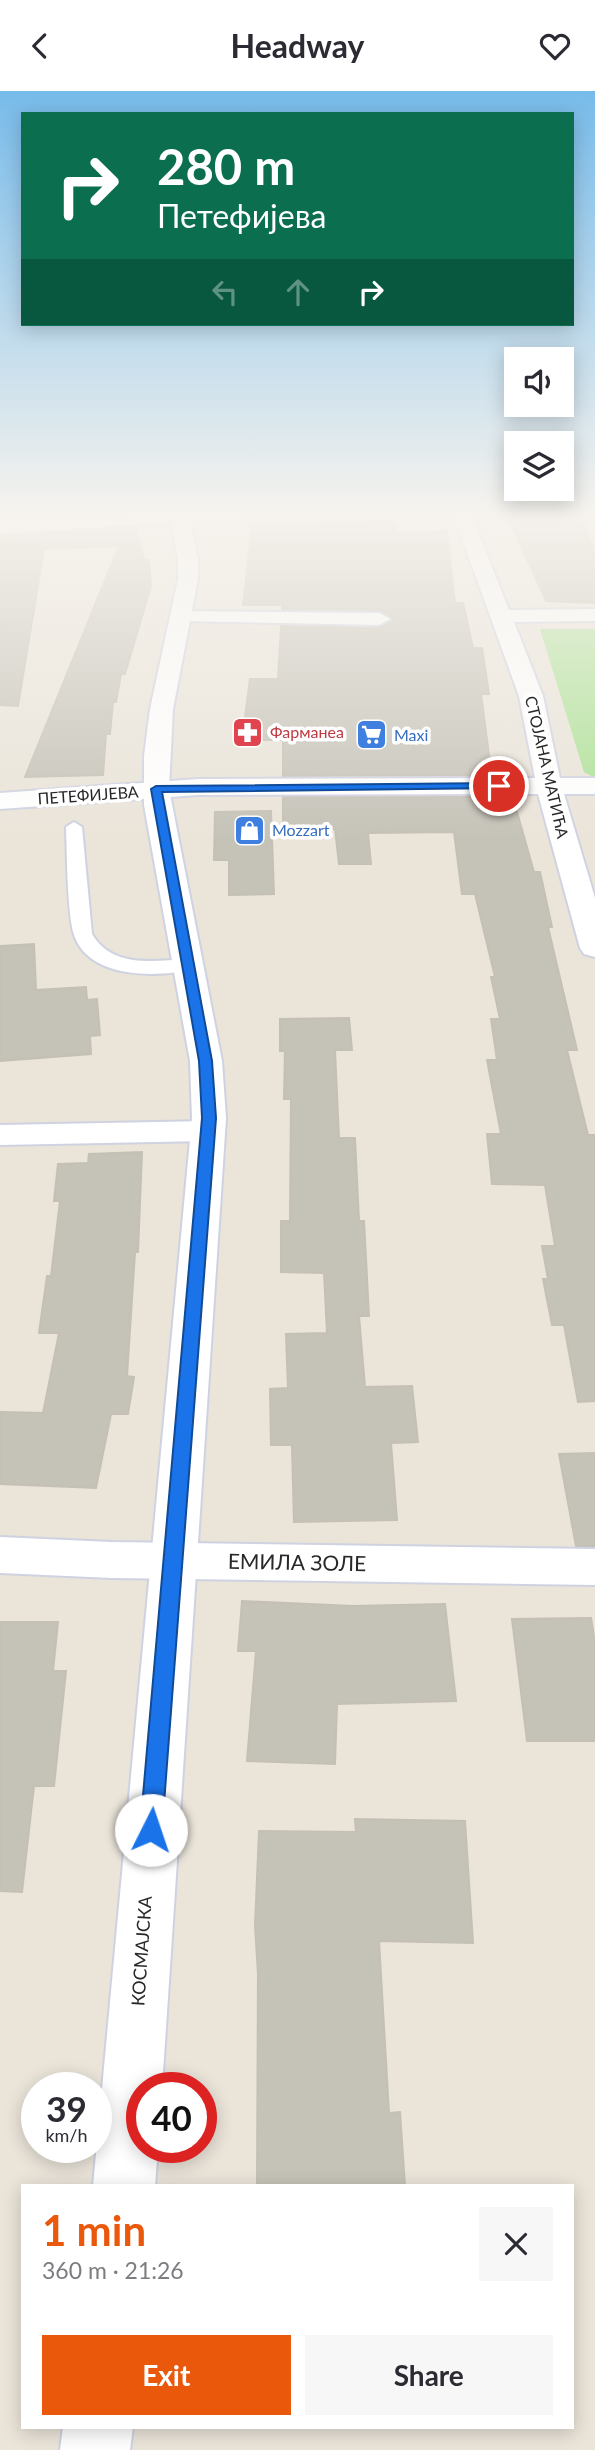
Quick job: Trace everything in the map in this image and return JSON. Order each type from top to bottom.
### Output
[{"type":"street","name":"КОСМАЈСКА","points":[[124,2184],[208,1131],[206,1061],[156,789],[155,747],[181,621]]},
{"type":"street","name":"СТОЈАНА МАТИЋА","points":[[502,621],[514,646],[531,696],[549,786],[595,948]]},
{"type":"street","name":"ПЕТЕФИЈЕВА","points":[[0,801],[156,789],[595,786]]},
{"type":"street","points":[[0,1135],[208,1131]]},
{"type":"street","name":"ЕМИЛА ЗОЛЕ","points":[[0,1555],[172,1561],[595,1567]]},
{"type":"street","points":[[95,2450],[98,2429]]},
{"type":"lane","name":"ПЕТЕФИЈЕВА","points":[[74,827],[83,934],[88,947],[95,954],[123,965],[187,965]]},
{"type":"green space","points":[[540,629],[595,629],[595,778],[584,772]]},
{"type":"building","points":[[0,621],[32,621],[18,706],[0,705]]},
{"type":"building","points":[[88,621],[141,621],[125,674],[121,674],[116,702],[113,702],[110,734],[106,734],[103,775],[25,777]]},
{"type":"building","points":[[388,621],[467,621],[473,648],[482,648],[489,694],[481,694],[490,763],[495,763],[498,775],[283,776],[283,740],[242,740],[250,679],[278,679],[281,626],[379,628]]},
{"type":"building","points":[[283,797],[503,797],[507,812],[517,812],[534,872],[540,872],[552,927],[548,927],[577,1050],[567,1050],[588,1135],[595,1135],[595,1401],[578,1402],[564,1325],[552,1325],[543,1279],[548,1279],[542,1246],[555,1246],[545,1185],[492,1184],[487,1134],[501,1134],[487,1060],[497,1060],[491,1019],[500,1019],[491,977],[495,977],[475,894],[462,894],[454,832],[368,833],[371,864],[339,864],[335,829],[283,830]]},
{"type":"building","points":[[271,811],[274,894],[229,895],[229,860],[214,860],[215,812]]},
{"type":"building","points":[[34,944],[36,990],[86,987],[87,1000],[97,999],[100,1035],[90,1036],[91,1054],[0,1061],[0,946]]},
{"type":"building","points":[[349,1018],[352,1050],[335,1050],[339,1138],[355,1138],[359,1221],[364,1221],[369,1316],[359,1316],[365,1387],[412,1386],[418,1442],[391,1443],[397,1520],[294,1522],[292,1445],[271,1445],[270,1389],[288,1388],[286,1334],[327,1333],[324,1273],[281,1272],[281,1221],[290,1221],[291,1099],[284,1099],[285,1051],[280,1051],[280,1019]]},
{"type":"building","points":[[142,1152],[138,1252],[135,1252],[127,1376],[134,1377],[128,1414],[111,1414],[96,1488],[0,1484],[0,1412],[43,1413],[59,1333],[39,1333],[47,1276],[51,1276],[60,1201],[54,1201],[58,1164],[88,1163],[89,1154]]},
{"type":"building","points":[[595,1453],[595,1546],[576,1546],[559,1454]]},
{"type":"building","points":[[242,1601],[353,1606],[445,1604],[456,1701],[337,1704],[335,1764],[247,1761],[256,1651],[238,1651]]},
{"type":"building","points":[[591,1618],[595,1643],[595,1741],[527,1741],[512,1619]]},
{"type":"building","points":[[0,1622],[58,1622],[53,1671],[66,1671],[54,1786],[34,1786],[22,1892],[0,1891]]},
{"type":"building","points":[[355,1819],[465,1821],[473,1943],[379,1941],[389,2113],[400,2112],[405,2184],[257,2184],[258,1974],[255,1926],[259,1831],[356,1832]]},
{"type":"place","name":"Фарманеа","points":[[247,732]]},
{"type":"place","name":"Maxi","points":[[371,735]]},
{"type":"place","name":"Mozzart","points":[[249,830]]},
{"type":"route","points":[[151,1830],[209,1118],[206,1061],[156,789],[499,786]]}]
